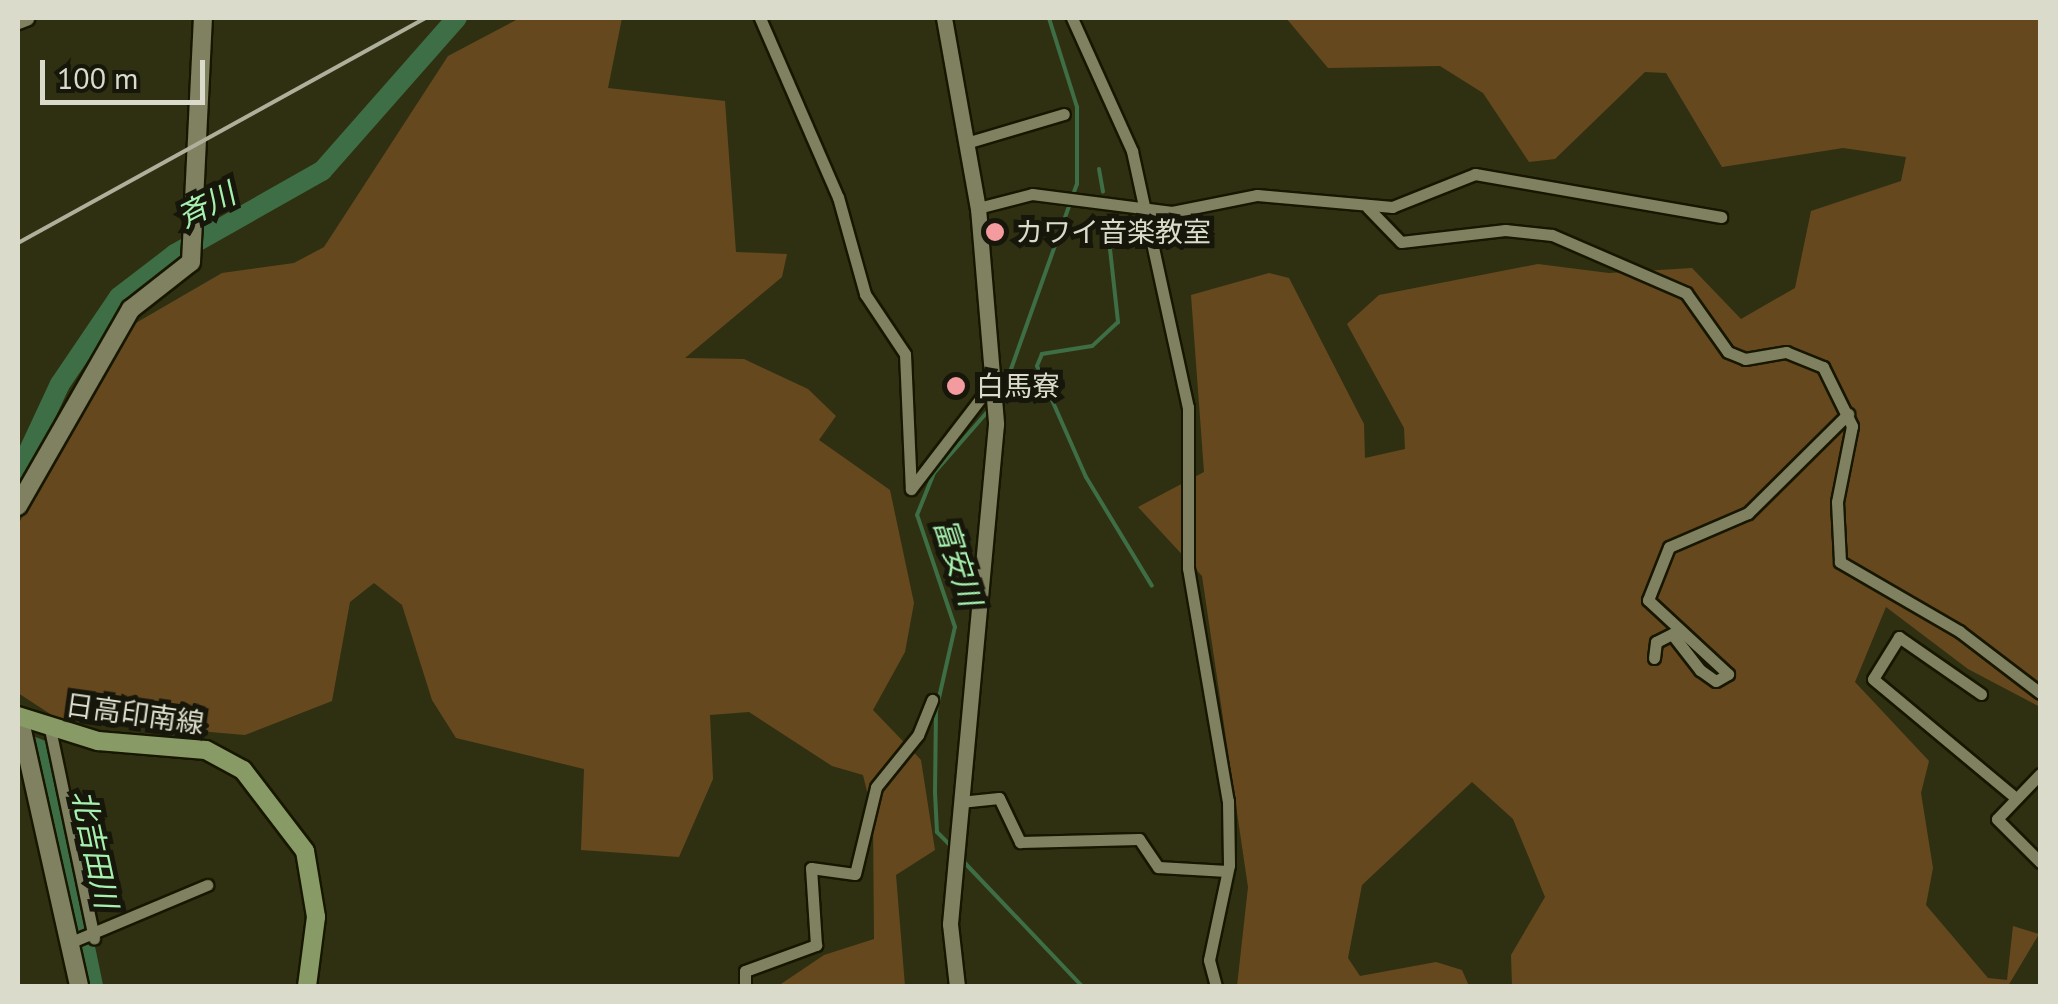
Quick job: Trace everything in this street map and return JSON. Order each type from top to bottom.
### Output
[{"type":"main road","points":[[18,506],[131,309],[186,274],[192,257],[203,18]]},
{"type":"main road","points":[[20,722],[78,986]]},
{"type":"main road","name":"日高印南線","points":[[20,722],[206,750],[243,770],[305,851],[316,917],[306,986]]},
{"type":"street","points":[[18,21],[26,18]]},
{"type":"street","points":[[760,18],[838,197],[865,294],[905,354],[911,489],[994,377]]},
{"type":"street","points":[[944,18],[978,208],[996,424],[950,924],[958,986]]},
{"type":"street","points":[[1072,18],[1121,121],[1146,210],[1188,407],[1188,568],[1228,801],[1227,872],[1209,960],[1216,986]]},
{"type":"street","points":[[966,143],[1064,114]]},
{"type":"street","points":[[978,208],[1061,195],[1146,210],[1222,207],[1258,195],[1368,208],[1475,174],[1722,217]]},
{"type":"street","points":[[1368,208],[1401,242],[1505,230],[1598,252],[1686,293],[1728,352],[1745,360],[1786,352],[1823,367],[1848,414],[1835,536],[1840,562],[1959,631],[2040,692]]},
{"type":"street","points":[[1654,658],[1656,642],[1672,634],[1700,670],[1716,682],[1728,674],[1648,600],[1669,547],[1748,512],[1848,414]]},
{"type":"street","points":[[1981,694],[1899,637],[1873,679],[2012,795]]},
{"type":"street","points":[[744,986],[745,971],[816,945],[812,868],[855,874],[876,787],[918,735],[932,700]]},
{"type":"street","points":[[50,729],[94,938]]},
{"type":"street","points":[[2040,774],[2012,795],[1997,818],[2040,862]]},
{"type":"street","points":[[960,802],[999,798],[1020,842],[1139,839],[1158,867],[1227,872]]},
{"type":"street","points":[[69,942],[94,938],[207,885]]},
{"type":"shaded area","points":[[520,18],[622,18],[608,88],[725,101],[736,252],[787,254],[782,277],[685,358],[744,359],[808,389],[836,416],[819,440],[890,490],[914,603],[905,652],[873,710],[921,760],[935,850],[896,875],[905,986],[778,986],[824,955],[874,939],[873,816],[863,775],[832,766],[749,712],[710,715],[713,779],[679,857],[581,850],[584,769],[456,738],[432,700],[402,605],[374,583],[350,602],[332,701],[245,735],[58,719],[18,693],[18,525],[122,331],[222,273],[294,263],[324,247],[448,56]]},
{"type":"shaded area","points":[[1286,18],[2040,18],[2040,707],[1968,669],[1886,607],[1855,682],[1929,761],[1921,793],[1933,868],[1926,905],[1988,978],[2007,980],[2013,926],[2039,934],[2008,986],[1512,986],[1511,955],[1545,897],[1513,819],[1472,782],[1362,885],[1348,958],[1360,976],[1436,962],[1462,970],[1469,986],[1237,986],[1248,887],[1202,576],[1138,507],[1204,472],[1191,295],[1269,273],[1289,278],[1364,424],[1365,458],[1405,449],[1404,428],[1347,324],[1379,295],[1538,264],[1609,273],[1692,268],[1741,319],[1795,288],[1811,211],[1901,181],[1906,157],[1843,148],[1722,167],[1666,73],[1645,72],[1555,159],[1529,162],[1483,93],[1440,66],[1328,68]]},
{"type":"waterway","name":"斉川","points":[[18,474],[60,384],[119,297],[175,254],[322,171],[457,18]]},
{"type":"waterway","name":"富安川","points":[[1000,400],[1077,184],[1077,107],[1049,18]]},
{"type":"waterway","points":[[1099,169],[1103,192]]},
{"type":"waterway","points":[[1107,222],[1118,322],[1092,346],[1042,354],[1037,366],[1086,477],[1152,586]]},
{"type":"waterway","name":"富安川","points":[[953,848],[937,832],[935,792],[936,711],[955,627],[917,515],[934,473],[989,410]]},
{"type":"waterway","name":"北吉田川","points":[[18,741],[44,751],[93,986]]},
{"type":"waterway","name":"富安川","points":[[962,860],[1082,986]]},
{"type":"railway","points":[[18,243],[426,18]]},
{"type":"place","name":"カワイ音楽教室","points":[[995,232]]},
{"type":"place","name":"白馬寮","points":[[956,386]]}]
